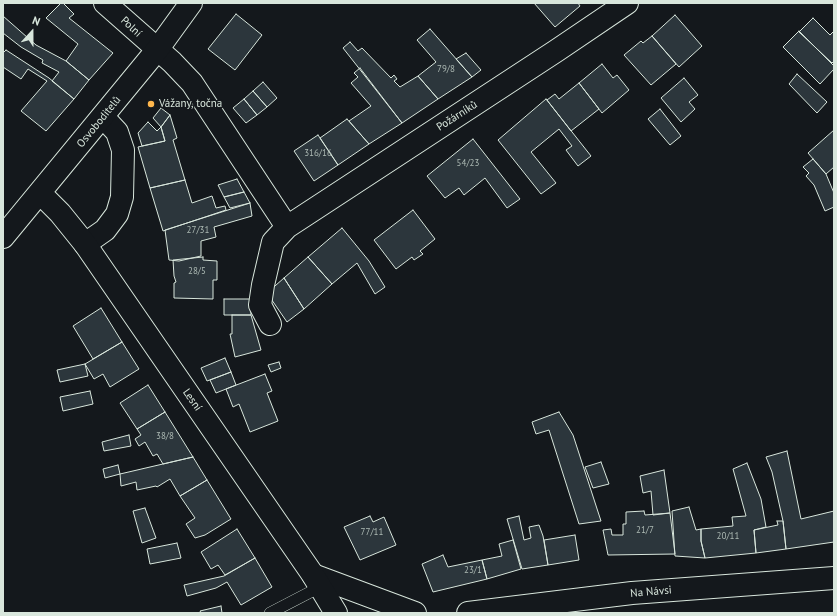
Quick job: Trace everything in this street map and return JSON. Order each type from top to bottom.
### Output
[{"type":"street","name":"Polní","points":[[106,3],[157,50]]},
{"type":"street","name":"Osvoboditelů","points":[[3,237],[157,50],[191,3]]},
{"type":"street","name":"Požárníků","points":[[270,324],[260,305],[273,242],[287,227],[627,3]]},
{"type":"street","points":[[157,50],[181,72],[201,95],[287,227]]},
{"type":"street","points":[[85,244],[105,230],[117,214],[122,197],[123,150],[117,132],[103,116]]},
{"type":"street","name":"Lesní","points":[[40,193],[60,213],[85,244],[316,581],[336,613]]},
{"type":"street","name":"Na Návsi","points":[[468,613],[632,593],[834,578]]},
{"type":"street","points":[[316,581],[415,613]]},
{"type":"lane","points":[[270,613],[316,581]]},
{"type":"building","points":[[61,3],[63,3],[74,14],[69,18],[113,53],[89,80],[66,61],[78,44],[46,18]]},
{"type":"building","points":[[534,3],[578,3],[580,6],[555,27]]},
{"type":"building","points":[[236,14],[262,35],[235,70],[208,49]]},
{"type":"building","points":[[675,15],[702,46],[679,67],[652,36]]},
{"type":"building","points":[[3,16],[36,45],[66,61],[89,80],[74,99],[52,81],[59,72],[42,63],[43,60],[21,47],[3,33]]},
{"type":"building","points":[[813,18],[830,35],[834,31],[834,61],[832,63],[799,32]]},
{"type":"building","points":[[430,29],[472,77],[438,99],[418,76],[436,62],[417,40]]},
{"type":"building","points":[[799,31],[834,66],[834,69],[820,84],[783,47]]},
{"type":"building","points":[[652,36],[676,64],[651,85],[624,55],[641,41],[643,43]]},
{"type":"building","points":[[350,42],[358,51],[362,48],[391,78],[394,75],[397,79],[394,81],[400,87],[418,76],[438,99],[402,123],[343,48]]},
{"type":"building","points":[[6,50],[49,78],[74,99],[46,131],[21,111],[47,81],[28,69],[21,79],[3,67],[3,53]]},
{"type":"building","points":[[466,53],[481,70],[472,77],[456,59]]},
{"type":"building","points":[[602,64],[613,78],[617,75],[629,90],[602,113],[579,83]]},
{"type":"building","points":[[360,68],[402,123],[369,144],[349,121],[371,106],[351,83],[358,77],[354,73]]},
{"type":"building","points":[[797,74],[827,102],[817,113],[789,84]]},
{"type":"building","points":[[684,78],[698,95],[689,102],[695,109],[681,122],[661,98]]},
{"type":"building","points":[[263,82],[277,98],[267,107],[253,91]]},
{"type":"building","points":[[579,83],[599,109],[571,131],[547,100],[555,94],[559,99]]},
{"type":"building","points":[[253,91],[267,107],[257,115],[244,99]]},
{"type":"building","points":[[244,99],[257,115],[246,123],[233,108]]},
{"type":"building","points":[[546,99],[591,156],[578,166],[566,150],[572,146],[559,129],[531,152],[556,183],[541,194],[498,140]]},
{"type":"building","points":[[161,108],[170,115],[161,127],[153,118]]},
{"type":"building","points":[[660,109],[681,136],[670,145],[648,119]]},
{"type":"building","points":[[170,115],[177,138],[173,140],[185,180],[150,188],[138,147],[165,141],[161,127]]},
{"type":"building","points":[[347,119],[369,144],[338,165],[320,138]]},
{"type":"building","points":[[148,122],[157,131],[161,127],[165,141],[142,146],[138,133]]},
{"type":"building","points":[[834,130],[834,167],[826,174],[808,153]]},
{"type":"building","points":[[318,135],[338,165],[314,181],[294,151]]},
{"type":"building","points":[[473,139],[520,199],[507,208],[485,178],[464,195],[459,188],[445,198],[427,176]]},
{"type":"building","points":[[813,159],[826,174],[834,193],[834,207],[825,211],[814,185],[806,176],[809,173],[803,167]]},
{"type":"building","points":[[237,179],[244,192],[224,197],[218,185]]},
{"type":"building","points":[[185,180],[192,203],[212,196],[216,208],[225,206],[226,210],[163,231],[150,188]]},
{"type":"building","points":[[244,192],[250,203],[230,208],[224,197]]},
{"type":"building","points":[[250,203],[252,216],[214,227],[216,237],[201,241],[201,256],[179,261],[169,260],[165,230]]},
{"type":"building","points":[[413,210],[435,239],[420,251],[423,254],[414,260],[412,257],[396,269],[374,240]]},
{"type":"building","points":[[342,228],[369,261],[385,287],[375,294],[357,263],[332,284],[308,257]]},
{"type":"building","points":[[203,257],[203,260],[217,261],[217,280],[213,280],[213,299],[174,298],[174,283],[176,282],[173,260]]},
{"type":"building","points":[[308,257],[332,284],[304,309],[284,278]]},
{"type":"building","points":[[284,278],[304,309],[287,322],[267,293]]},
{"type":"building","points":[[224,299],[251,299],[251,315],[224,315]]},
{"type":"building","points":[[101,308],[122,342],[93,359],[73,326]]},
{"type":"building","points":[[232,315],[251,315],[261,350],[235,357],[230,334],[232,334]]},
{"type":"building","points":[[122,342],[139,369],[110,387],[103,374],[94,379],[85,364]]},
{"type":"building","points":[[225,358],[231,372],[207,381],[201,368]]},
{"type":"building","points":[[279,362],[281,368],[271,372],[268,365]]},
{"type":"building","points":[[85,364],[88,376],[60,382],[57,370]]},
{"type":"building","points":[[231,372],[236,385],[216,393],[210,380]]},
{"type":"building","points":[[265,374],[272,391],[267,393],[278,421],[250,432],[239,404],[233,407],[226,389]]},
{"type":"building","points":[[148,385],[165,412],[137,429],[120,403]]},
{"type":"building","points":[[90,391],[93,404],[63,411],[60,397]]},
{"type":"building","points":[[165,412],[193,457],[163,464],[157,454],[153,456],[145,442],[139,446],[135,439],[141,435],[137,429]]},
{"type":"building","points":[[559,412],[573,435],[601,521],[579,524],[549,430],[536,434],[532,422]]},
{"type":"building","points":[[129,435],[131,446],[104,451],[102,442]]},
{"type":"building","points":[[787,451],[801,519],[834,511],[834,542],[786,549],[783,521],[772,472],[766,457]]},
{"type":"building","points":[[193,457],[207,480],[180,496],[170,479],[157,487],[137,490],[136,482],[121,486],[120,474]]},
{"type":"building","points":[[601,462],[609,484],[593,488],[585,467]]},
{"type":"building","points":[[747,463],[761,499],[766,527],[754,530],[756,553],[705,558],[701,541],[701,529],[733,526],[732,517],[746,516],[733,469]]},
{"type":"building","points":[[118,465],[120,474],[105,478],[103,469]]},
{"type":"building","points":[[664,470],[670,513],[653,515],[651,491],[643,493],[640,476]]},
{"type":"building","points":[[207,480],[231,519],[205,535],[195,538],[186,524],[195,518],[180,496]]},
{"type":"building","points":[[689,507],[696,530],[701,529],[701,541],[705,558],[675,556],[672,511]]},
{"type":"building","points":[[145,508],[156,538],[142,543],[133,511]]},
{"type":"building","points":[[644,511],[645,515],[670,513],[675,554],[608,555],[603,530],[611,529],[612,535],[623,535],[623,524],[626,524],[626,512]]},
{"type":"building","points":[[370,516],[373,522],[384,517],[396,545],[360,560],[344,527]]},
{"type":"building","points":[[519,516],[524,540],[531,538],[529,527],[539,525],[543,536],[548,565],[522,569],[507,519]]},
{"type":"building","points":[[777,521],[783,521],[786,549],[756,553],[754,530],[778,525]]},
{"type":"building","points":[[237,529],[255,558],[225,575],[218,565],[211,569],[201,552]]},
{"type":"building","points":[[575,535],[579,560],[548,565],[544,540]]},
{"type":"building","points":[[513,540],[521,569],[487,579],[482,560],[502,556],[499,544]]},
{"type":"building","points":[[177,543],[181,558],[150,564],[147,549]]},
{"type":"building","points":[[443,555],[448,567],[482,560],[487,579],[433,592],[422,564]]},
{"type":"building","points":[[255,558],[272,587],[241,605],[227,582],[216,588],[187,596],[184,585],[224,576]]},
{"type":"building","points":[[221,606],[222,613],[201,613],[200,611]]},
{"type":"place","name":"Vážany, točna","points":[[151,104]]}]
